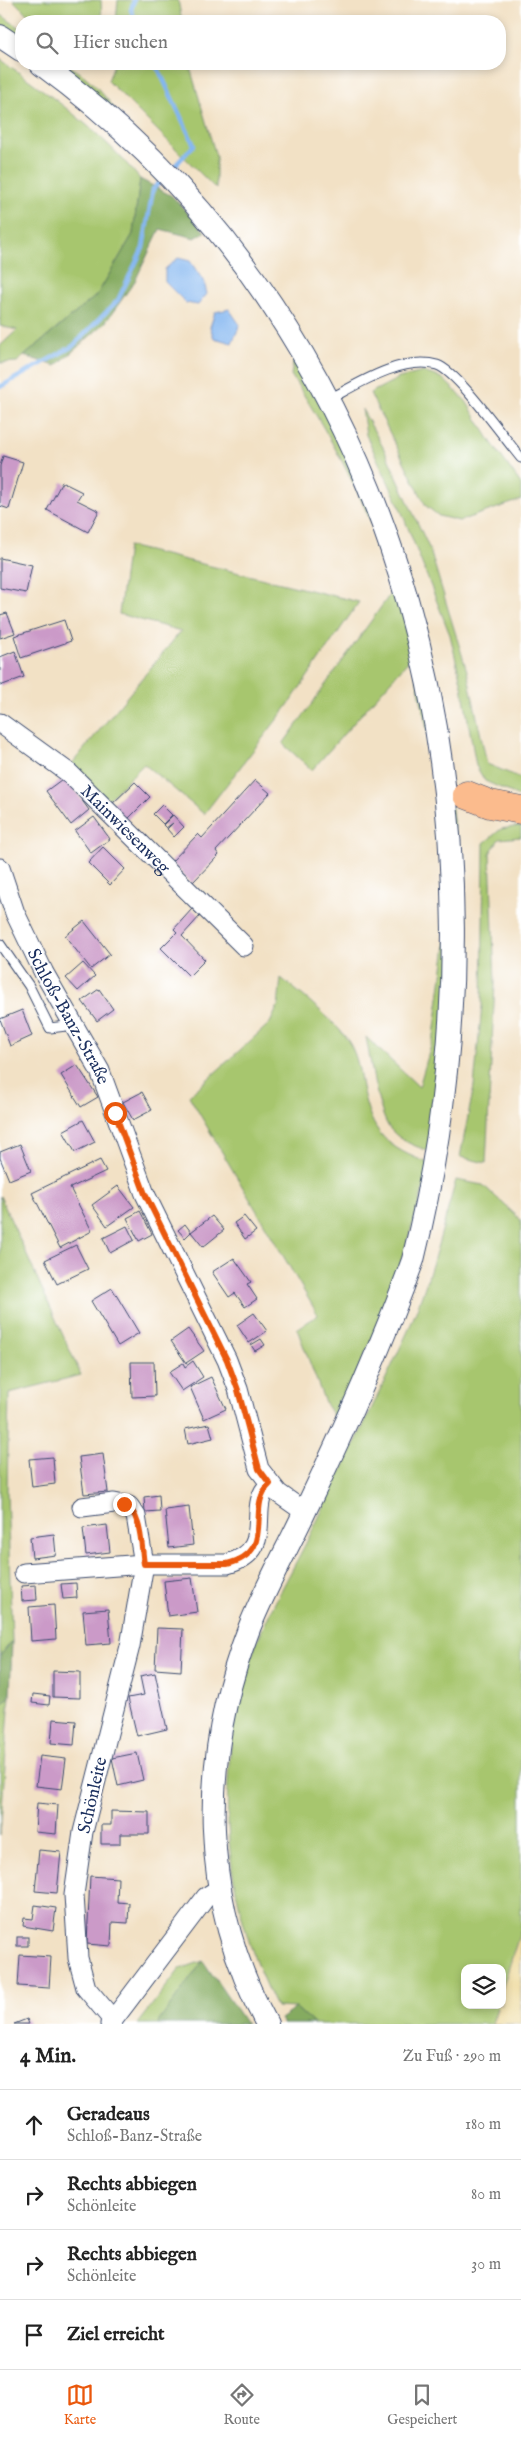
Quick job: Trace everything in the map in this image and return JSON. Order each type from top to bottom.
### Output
[{"type":"highway","points":[[466,787],[490,804],[521,810]]},
{"type":"street","points":[[0,36],[15,46]]},
{"type":"street","points":[[49,70],[88,100],[182,187],[232,243],[278,302],[308,345],[364,444],[412,553],[430,609]]},
{"type":"street","name":"Mainwiesenweg","points":[[0,723],[69,773],[244,946]]},
{"type":"street","points":[[466,787],[469,822]]},
{"type":"street","name":"Schloß-Banz-Straße","points":[[0,868],[15,913],[44,973],[100,1071],[145,1194],[227,1360],[238,1390],[259,1469],[274,1488]]},
{"type":"street","points":[[267,2024],[245,1982],[233,1947],[219,1889],[214,1823],[214,1772],[222,1718],[250,1627],[305,1512],[379,1348],[414,1259],[436,1190],[451,1126],[469,1015]]},
{"type":"street","points":[[24,1573],[144,1564],[227,1564],[236,1562],[254,1548],[258,1538],[264,1489],[274,1488],[305,1512]]},
{"type":"street","name":"Schönleite","points":[[82,1508],[114,1503],[129,1506],[136,1516],[144,1564],[130,1646],[83,1832],[74,1895],[78,1958],[86,1988],[111,2022]]},
{"type":"street","points":[[111,2022],[206,1897],[219,1889]]},
{"type":"lane","points":[[337,395],[356,384],[398,367],[419,363],[438,366],[460,381],[521,458]]},
{"type":"lane","points":[[0,944],[29,986],[50,1028],[74,1024]]},
{"type":"green space","points":[[13,0],[101,0],[102,15],[28,15]]},
{"type":"green space","points":[[118,0],[178,0],[181,15],[117,15]]},
{"type":"green space","points":[[0,14],[15,25],[15,35],[0,24]]},
{"type":"green space","points":[[0,59],[92,129],[140,179],[133,234],[97,295],[17,362],[0,363],[0,346],[17,330],[0,326]]},
{"type":"green space","points":[[64,70],[76,70],[85,76],[122,118]]},
{"type":"green space","points":[[112,70],[191,70],[216,156],[216,189],[108,81]]},
{"type":"green space","points":[[140,179],[172,196],[205,232],[195,238],[160,229],[135,281],[105,323],[56,366],[24,356],[97,295],[133,234]]},
{"type":"green space","points":[[294,358],[302,363],[345,438],[371,490],[394,543],[410,587],[419,621],[442,740],[458,873],[461,973],[458,1019],[452,1064],[432,1152],[400,1138],[386,1123],[378,1100],[366,1037],[419,1087],[434,1035],[449,906],[444,812],[412,657],[312,770],[283,744],[396,586],[375,531],[337,451],[291,375]]},
{"type":"green space","points":[[423,372],[442,378],[466,401],[489,439],[521,484],[521,500],[459,521],[439,516],[426,506],[370,393],[399,378]]},
{"type":"green space","points":[[362,409],[384,449],[430,550],[467,671],[487,764],[521,778],[521,797],[485,781],[476,766],[462,686],[450,635],[399,505],[366,435]]},
{"type":"green space","points":[[128,546],[359,602],[286,708],[204,814],[144,764],[108,800],[70,766],[181,631],[119,614]]},
{"type":"green space","points":[[521,826],[521,837],[499,839],[490,853],[495,983],[486,1163],[460,1157],[474,1086],[482,1006],[484,843],[501,829]]},
{"type":"green space","points":[[281,978],[332,1021],[348,1041],[359,1068],[362,1087],[371,1117],[383,1137],[403,1152],[431,1164],[390,1298],[336,1420],[326,1405],[297,1329],[318,1315],[189,1096],[270,1023],[278,1006]]},
{"type":"green space","points":[[456,1180],[483,1185],[521,1220],[521,1929],[506,1977],[506,1964],[461,1964],[461,2009],[497,2009],[492,2024],[314,2024],[296,2008],[276,2007],[258,1967],[244,1925],[235,1883],[229,1840],[228,1796],[230,1753],[237,1709],[248,1667],[262,1630],[339,1476],[408,1331],[429,1275]]},
{"type":"green space","points":[[0,1196],[81,1375],[9,1393],[7,1491],[12,1641],[0,1656]]},
{"type":"green space","points":[[12,1641],[10,1696],[0,1707],[0,1656]]},
{"type":"green space","points":[[10,1696],[0,1836],[0,1707]]},
{"type":"green space","points":[[203,1961],[158,2024],[137,2024],[180,1969]]},
{"type":"green space","points":[[203,1961],[246,2024],[158,2024],[159,2021]]},
{"type":"green space","points":[[296,2008],[314,2024],[283,2024],[280,2019]]},
{"type":"sand","points":[[521,1929],[521,2024],[492,2024],[497,2009],[506,2009],[506,1977]]},
{"type":"water","points":[[178,258],[190,261],[204,282],[207,294],[198,305],[186,303],[165,282],[165,269]]},
{"type":"water","points":[[229,309],[240,325],[232,343],[214,338],[210,327],[215,312]]},
{"type":"building","points":[[3,456],[23,462],[9,509],[0,506],[0,466]]},
{"type":"building","points":[[62,482],[82,492],[77,500],[99,511],[88,532],[47,510]]},
{"type":"building","points":[[0,558],[32,565],[26,593],[0,588]]},
{"type":"building","points":[[7,613],[15,633],[0,638],[0,615]]},
{"type":"building","points":[[64,620],[71,641],[21,658],[14,636]]},
{"type":"building","points":[[15,651],[24,677],[0,686],[0,657]]},
{"type":"building","points":[[65,777],[89,810],[71,825],[46,791]]},
{"type":"building","points":[[255,780],[270,793],[216,851],[219,855],[192,883],[171,862],[198,834],[202,838]]},
{"type":"building","points":[[135,782],[150,797],[127,820],[111,805]]},
{"type":"building","points":[[162,805],[172,815],[163,824],[153,814]]},
{"type":"building","points":[[173,815],[184,827],[174,837],[167,829],[173,823],[166,828],[163,825]]},
{"type":"building","points":[[94,817],[110,839],[91,853],[75,831]]},
{"type":"building","points":[[103,847],[125,869],[110,885],[88,863]]},
{"type":"building","points":[[192,909],[200,916],[182,936],[205,960],[189,976],[161,948],[177,932],[174,929]]},
{"type":"building","points":[[84,921],[110,954],[91,969],[65,936]]},
{"type":"building","points":[[83,963],[95,976],[78,991],[66,978]]},
{"type":"building","points":[[99,989],[113,1009],[97,1021],[82,1001]]},
{"type":"building","points":[[22,1010],[32,1036],[10,1046],[0,1019]]},
{"type":"building","points":[[77,1065],[98,1097],[81,1107],[61,1075]]},
{"type":"building","points":[[142,1092],[152,1110],[133,1120],[123,1102]]},
{"type":"building","points":[[83,1120],[95,1142],[75,1152],[63,1131]]},
{"type":"building","points":[[20,1144],[31,1171],[9,1180],[0,1158],[0,1152]]},
{"type":"building","points":[[100,1160],[106,1171],[70,1188],[92,1231],[60,1248],[32,1193]]},
{"type":"building","points":[[118,1186],[134,1207],[107,1226],[92,1205]]},
{"type":"building","points":[[140,1211],[152,1234],[139,1241],[127,1218]]},
{"type":"building","points":[[212,1216],[224,1230],[203,1247],[191,1232]]},
{"type":"building","points":[[244,1216],[256,1231],[245,1239],[234,1223]]},
{"type":"building","points":[[185,1224],[191,1232],[185,1238],[178,1230]]},
{"type":"building","points":[[127,1226],[134,1240],[110,1253],[103,1238]]},
{"type":"building","points":[[76,1245],[88,1269],[57,1284],[45,1260]]},
{"type":"building","points":[[234,1258],[251,1282],[247,1284],[257,1299],[245,1307],[235,1293],[229,1297],[212,1272]]},
{"type":"building","points":[[112,1288],[139,1333],[118,1346],[91,1301]]},
{"type":"building","points":[[254,1313],[267,1331],[249,1343],[237,1325]]},
{"type":"building","points":[[188,1329],[204,1351],[186,1363],[171,1341]]},
{"type":"building","points":[[261,1339],[265,1345],[255,1351],[251,1345]]},
{"type":"building","points":[[193,1361],[203,1377],[182,1391],[169,1372],[183,1363],[185,1367]]},
{"type":"building","points":[[131,1362],[154,1362],[155,1396],[132,1397]]},
{"type":"building","points":[[211,1377],[226,1409],[204,1419],[190,1387]]},
{"type":"building","points":[[209,1424],[213,1438],[188,1444],[185,1429]]},
{"type":"building","points":[[103,1454],[108,1492],[84,1494],[79,1457]]},
{"type":"building","points":[[53,1457],[55,1484],[32,1487],[29,1459]]},
{"type":"building","points":[[159,1495],[160,1511],[145,1512],[144,1497]]},
{"type":"building","points":[[189,1507],[193,1545],[169,1548],[165,1510]]},
{"type":"building","points":[[107,1525],[110,1552],[86,1555],[83,1528]]},
{"type":"building","points":[[54,1534],[56,1555],[32,1558],[30,1537]]},
{"type":"building","points":[[192,1578],[197,1612],[168,1616],[164,1581]]},
{"type":"building","points":[[76,1583],[77,1598],[63,1599],[61,1584]]},
{"type":"building","points":[[36,1585],[37,1600],[22,1601],[21,1586]]},
{"type":"building","points":[[54,1605],[56,1639],[31,1641],[29,1607]]},
{"type":"building","points":[[108,1609],[111,1643],[86,1645],[83,1611]]},
{"type":"building","points":[[157,1628],[183,1629],[181,1671],[155,1669]]},
{"type":"building","points":[[53,1671],[80,1672],[80,1698],[53,1697]]},
{"type":"building","points":[[155,1673],[167,1729],[137,1736],[128,1698],[144,1695],[140,1676]]},
{"type":"building","points":[[33,1694],[50,1696],[49,1705],[32,1703]]},
{"type":"building","points":[[53,1719],[76,1721],[74,1745],[51,1743]]},
{"type":"building","points":[[137,1753],[143,1780],[118,1786],[112,1758]]},
{"type":"building","points":[[40,1756],[66,1759],[62,1789],[36,1786]]},
{"type":"building","points":[[37,1803],[58,1805],[56,1834],[35,1832]]},
{"type":"building","points":[[111,1811],[149,1812],[149,1834],[120,1834],[120,1844],[101,1844],[101,1825],[111,1825]]},
{"type":"building","points":[[39,1850],[61,1852],[57,1893],[35,1891]]},
{"type":"building","points":[[90,1876],[118,1878],[117,1902],[129,1903],[128,1923],[112,1922],[111,1946],[87,1944]]},
{"type":"building","points":[[35,1905],[56,1908],[53,1931],[23,1926],[24,1918],[33,1919]]},
{"type":"building","points":[[17,1937],[28,1937],[28,1946],[17,1946]]},
{"type":"building","points":[[20,1955],[51,1957],[49,1988],[18,1986]]},
{"type":"building","points":[[27,2019],[29,2024],[14,2024]]},
{"type":"waterway","points":[[133,15],[131,10],[134,0]]},
{"type":"waterway","points":[[159,70],[194,145],[171,170]]},
{"type":"waterway","points":[[0,387],[73,346],[118,300],[143,248],[153,189],[162,180]]},
{"type":"route","points":[[115,1113],[145,1194],[227,1360],[238,1390],[259,1469],[270,1484],[264,1489],[258,1538],[254,1548],[236,1562],[227,1564],[144,1564],[136,1516],[129,1506],[124,1504]]}]
